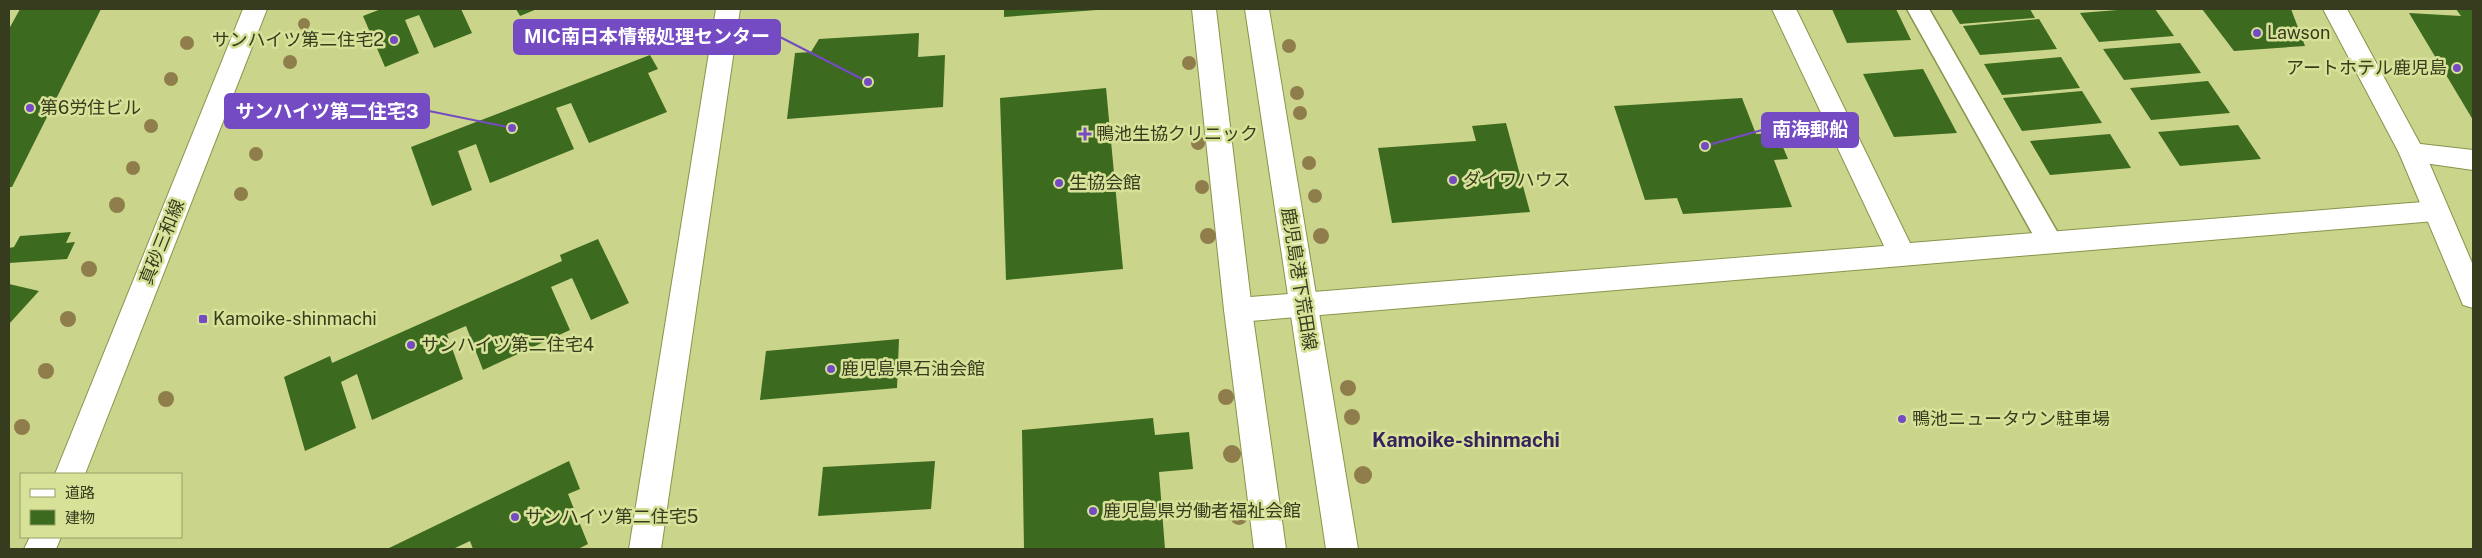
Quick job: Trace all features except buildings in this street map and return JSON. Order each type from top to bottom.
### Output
[{"type":"street","name":"真砂三和線","points":[[70,473],[255,9]]},
{"type":"street","points":[[645,549],[728,9]]},
{"type":"street","points":[[1204,9],[1238,310],[1270,549]]},
{"type":"street","name":"鹿児島港下荒田線","points":[[1256,9],[1342,549]]},
{"type":"street","points":[[1784,9],[1902,254]]},
{"type":"street","points":[[2335,9],[2412,153],[2473,297]]},
{"type":"street","points":[[2412,153],[2473,160]]},
{"type":"street","points":[[1238,310],[2435,211]]},
{"type":"lane","points":[[1918,9],[2050,242]]},
{"type":"place","name":"Lawson","points":[[2257,33]]},
{"type":"place","name":"サンハイツ第二住宅2","points":[[394,40]]},
{"type":"place","name":"アートホテル鹿児島","points":[[2457,68]]},
{"type":"place","name":"MIC南日本情報処理センター","points":[[868,82]]},
{"type":"place","name":"第6労住ビル","points":[[30,108]]},
{"type":"place","name":"サンハイツ第二住宅3","points":[[512,128]]},
{"type":"place","name":"鴨池生協クリニック","points":[[1085,134]]},
{"type":"place","name":"南海郵船","points":[[1705,146]]},
{"type":"place","name":"ダイワハウス","points":[[1453,180]]},
{"type":"place","name":"生協会館","points":[[1059,183]]},
{"type":"place","name":"Kamoike-shinmachi","points":[[203,319]]},
{"type":"place","name":"サンハイツ第二住宅4","points":[[411,345]]},
{"type":"place","name":"鹿児島県石油会館","points":[[831,369]]},
{"type":"place","name":"鴨池ニュータウン駐車場","points":[[1902,419]]},
{"type":"place","name":"鹿児島県労働者福祉会館","points":[[1093,511]]},
{"type":"place","name":"サンハイツ第二住宅5","points":[[515,517]]},
{"type":"district","name":"Kamoike-shinmachi","points":[[1466,440]]}]
